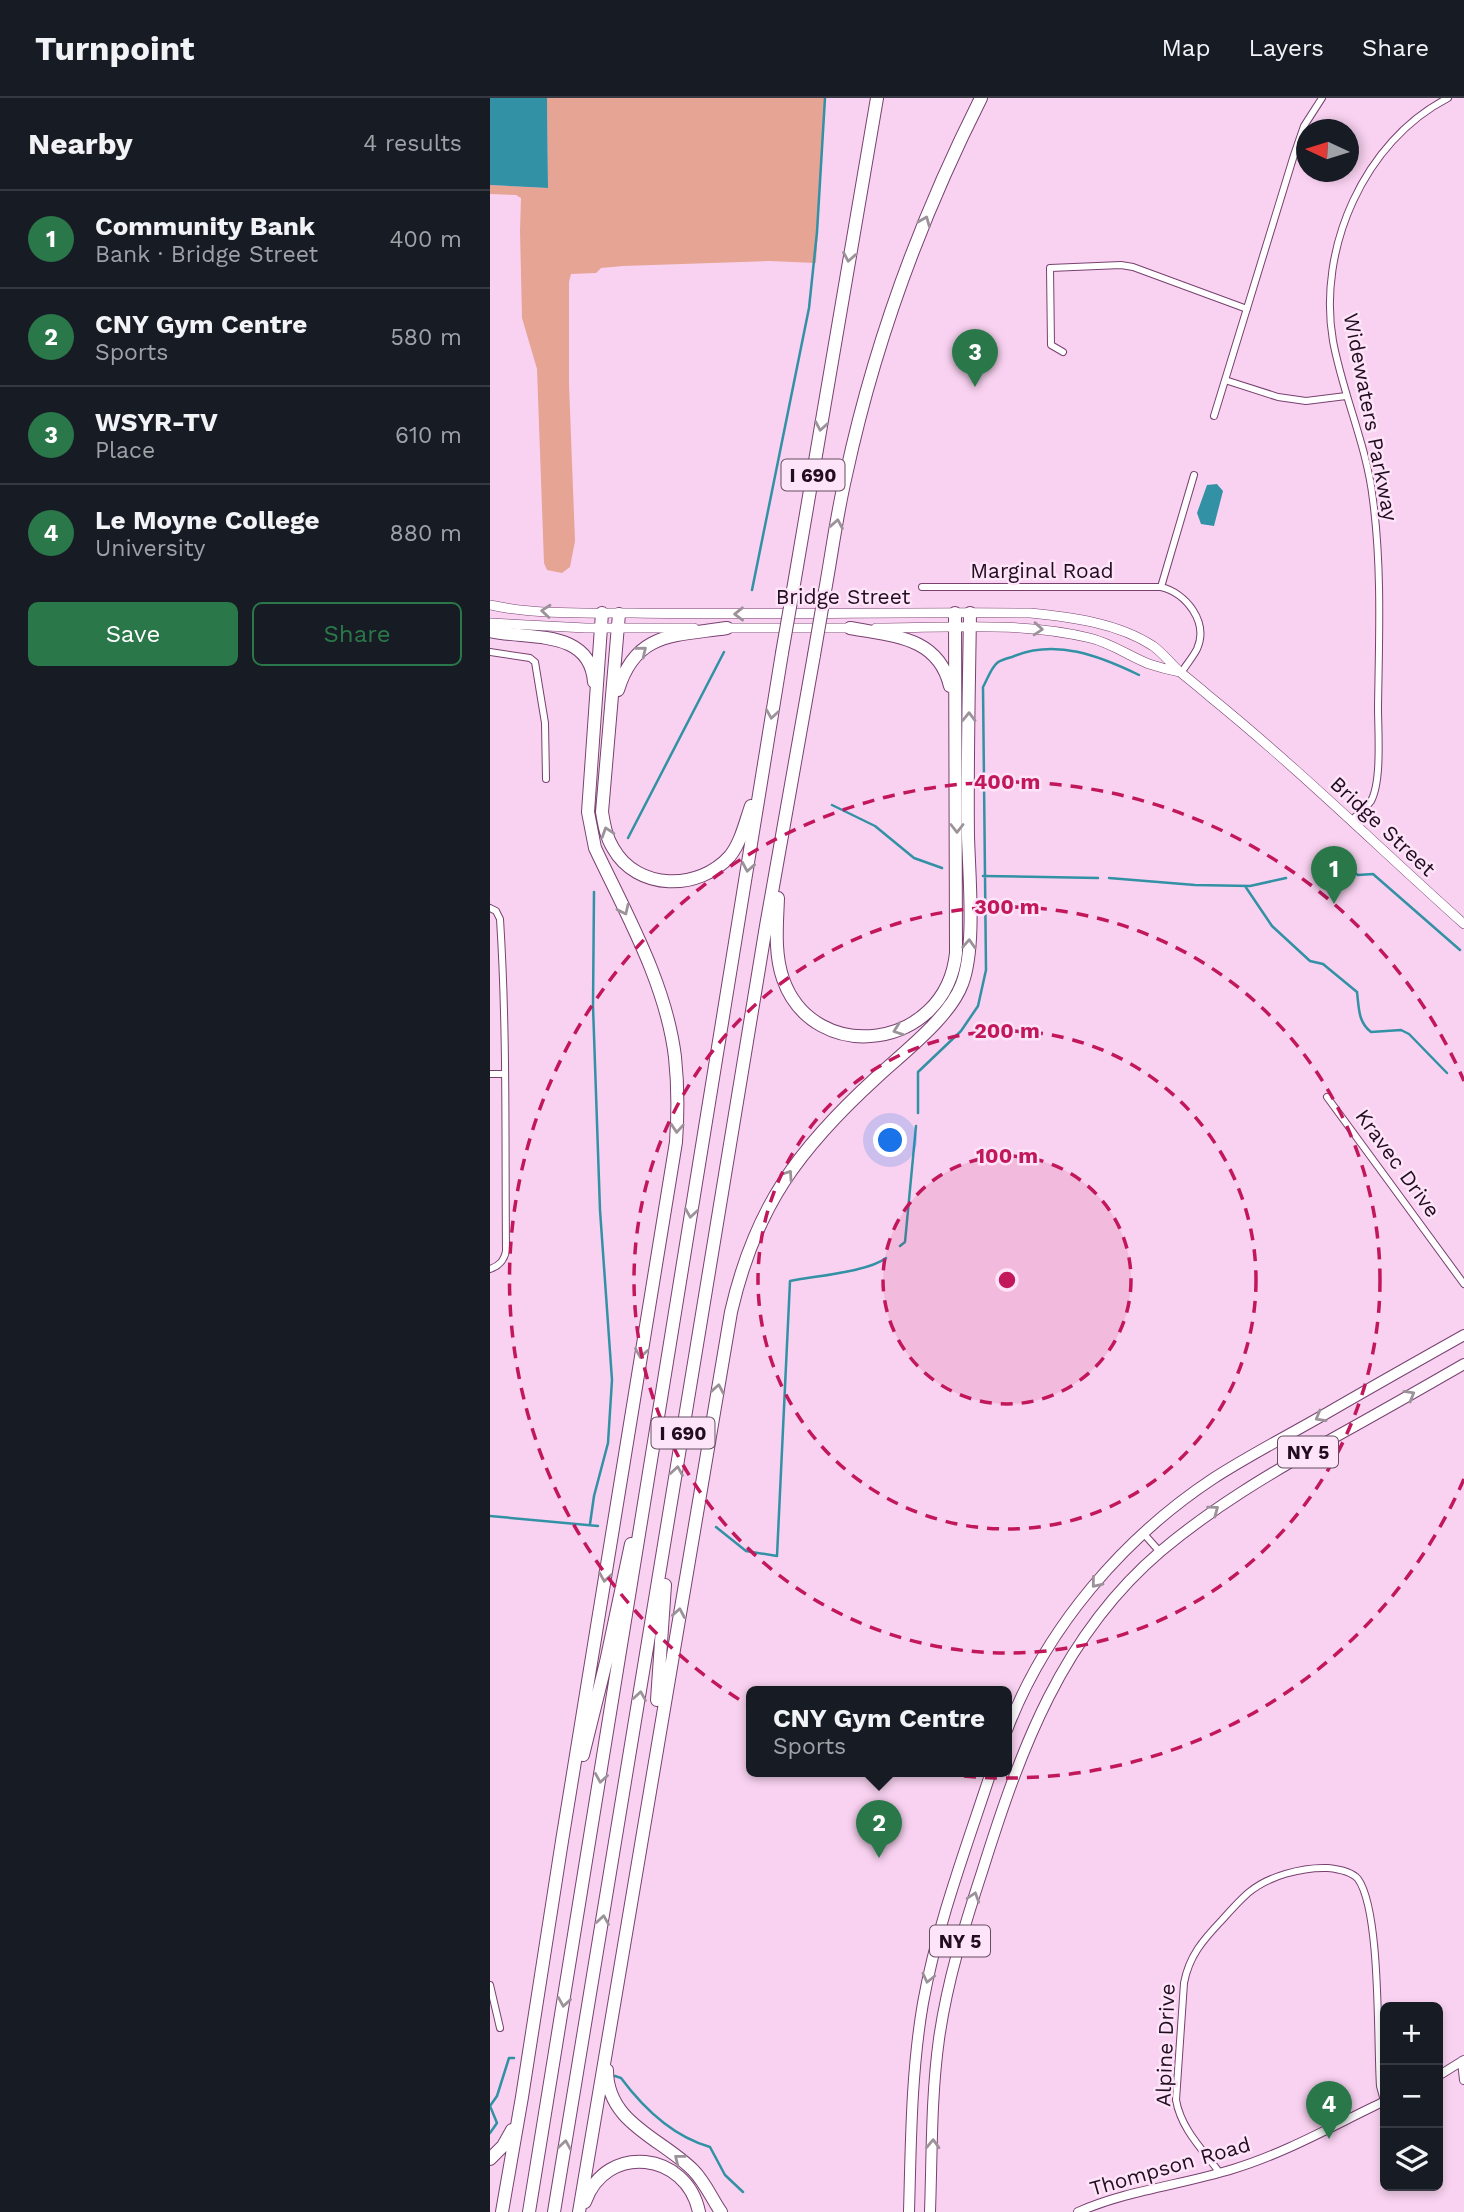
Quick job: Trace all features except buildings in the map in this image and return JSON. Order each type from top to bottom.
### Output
[{"type":"highway","name":"I 690","points":[[529,2212],[761,776],[875,98]]},
{"type":"highway","name":"I 690","points":[[554,2212],[766,926],[845,476],[901,285],[941,184],[981,98]]},
{"type":"highway","points":[[779,861],[777,957],[783,980],[804,1011],[826,1026],[843,1033],[862,1036],[893,1033],[908,1027],[928,1013],[939,1001],[951,979],[956,953],[955,612]]},
{"type":"highway","points":[[580,2212],[647,1801],[738,1281],[753,1239],[775,1194],[808,1147],[834,1118],[945,1012],[962,984],[967,966],[970,939],[970,612]]},
{"type":"highway","points":[[502,2212],[676,1142],[675,1055],[664,1009],[648,960],[595,848],[590,830],[588,812],[603,613]]},
{"type":"highway","points":[[619,614],[602,812],[606,834],[625,863],[654,880],[686,881],[712,871],[729,856],[739,841],[761,776]]},
{"type":"highway","points":[[612,710],[629,662],[643,649],[667,637],[727,628]]},
{"type":"highway","points":[[850,628],[910,640],[932,653],[947,673],[956,712]]},
{"type":"highway","points":[[490,631],[551,638],[572,645],[584,656],[594,673],[596,705]]},
{"type":"highway","points":[[562,1841],[606,1662],[661,1396]]},
{"type":"highway","points":[[647,1801],[656,1720],[668,1526]]},
{"type":"highway","points":[[609,2028],[606,2074],[611,2099],[627,2119],[696,2172],[721,2212]]},
{"type":"highway","points":[[490,2159],[508,2140],[522,2096]]},
{"type":"highway","points":[[580,2212],[601,2176],[628,2162],[643,2161],[663,2165],[685,2181],[699,2212]]},
{"type":"main road","name":"Bridge Street","points":[[490,605],[555,612],[683,615],[1030,613],[1094,623],[1154,647],[1352,820],[1464,923]]},
{"type":"main road","name":"Bridge Street","points":[[490,624],[602,628],[969,628],[1055,631],[1089,638],[1127,652],[1147,663],[1181,673]]},
{"type":"main road","name":"NY 5","points":[[1012,1720],[1037,1667],[1073,1611],[1103,1575],[1164,1516],[1212,1479],[1464,1335]]},
{"type":"main road","name":"NY 5","points":[[930,2212],[936,2066],[942,2018],[960,1942],[1005,1799],[1031,1732],[1083,1638],[1115,1597],[1160,1552],[1217,1508],[1261,1479],[1464,1364]]},
{"type":"main road","name":"NY 5","points":[[909,2212],[912,2097],[923,2002],[943,1921],[990,1777]]},
{"type":"street","points":[[1214,416],[1304,126],[1322,98]]},
{"type":"street","name":"Widewaters Parkway","points":[[1352,820],[1370,803],[1377,780],[1377,538],[1367,464],[1346,396],[1333,337],[1333,268],[1349,210],[1365,177],[1403,131],[1448,98]]},
{"type":"street","points":[[1063,352],[1051,345],[1050,268],[1121,265],[1133,267],[1247,309]]},
{"type":"street","points":[[1225,380],[1278,397],[1306,401],[1346,396]]},
{"type":"street","points":[[1181,673],[1197,649],[1199,626],[1188,604],[1171,589],[1161,587],[1195,475]]},
{"type":"street","name":"Marginal Road","points":[[922,587],[1161,587]]},
{"type":"street","points":[[490,652],[535,662],[545,723],[546,779]]},
{"type":"street","points":[[490,1269],[499,1265],[505,1258],[506,1251],[503,968],[500,919],[493,910]]},
{"type":"street","points":[[490,1074],[505,1074]]},
{"type":"street","name":"Kravec Drive","points":[[1327,1097],[1464,1284]]},
{"type":"street","points":[[1144,1535],[1160,1552]]},
{"type":"street","name":"Alpine Drive","points":[[1220,2173],[1179,2115],[1178,2056],[1186,1975],[1187,1966],[1205,1938],[1248,1893],[1277,1878],[1321,1868],[1352,1874],[1359,1881],[1367,1904],[1376,1961],[1380,2078]]},
{"type":"street","points":[[490,1985],[500,2028]]},
{"type":"street","points":[[1443,2073],[1463,2061],[1464,2080]]},
{"type":"street","name":"Thompson Road","points":[[1078,2212],[1129,2194],[1220,2173],[1278,2151],[1380,2103]]},
{"type":"shaded area","points":[[547,98],[825,98],[816,263],[769,261],[623,266],[601,268],[596,273],[571,274],[569,384],[575,541],[570,567],[562,573],[547,570],[544,563],[537,369],[522,318],[521,198],[516,195],[490,194],[490,185],[548,188]]},
{"type":"water","points":[[490,98],[547,98],[548,188],[490,185]]},
{"type":"water","points":[[1217,484],[1223,491],[1214,526],[1201,524],[1197,513],[1207,485]]},
{"type":"waterway","points":[[752,590],[809,308],[817,232],[825,98]]},
{"type":"waterway","points":[[918,1113],[918,1072],[961,1031],[978,1006],[986,970],[983,687],[989,674],[1000,661],[1028,652],[1061,649],[1093,656],[1139,675]]},
{"type":"waterway","points":[[628,838],[724,652]]},
{"type":"waterway","points":[[832,805],[875,826],[914,858],[942,868]]},
{"type":"waterway","points":[[1334,867],[1346,867],[1358,875],[1373,874],[1460,950]]},
{"type":"waterway","points":[[983,876],[1098,878]]},
{"type":"waterway","points":[[1109,878],[1195,885],[1250,886],[1286,878]]},
{"type":"waterway","points":[[1245,886],[1272,926],[1310,961],[1323,964],[1357,992],[1360,1014],[1371,1032],[1401,1030],[1409,1034],[1447,1073]]},
{"type":"waterway","points":[[590,1524],[594,1496],[608,1443],[612,1380],[600,1210],[593,1006],[594,892]]},
{"type":"waterway","points":[[900,1246],[905,1242],[916,1126]]},
{"type":"waterway","points":[[716,1527],[746,1551],[777,1556],[790,1281],[867,1267],[886,1258]]},
{"type":"waterway","points":[[490,1516],[598,1526]]},
{"type":"waterway","points":[[490,2133],[497,2123],[490,2106],[497,2096],[509,2058],[514,2058]]},
{"type":"waterway","points":[[615,2076],[621,2078],[649,2111],[671,2129],[710,2147],[725,2175],[743,2192]]},
{"type":"place","name":"WSYR-TV","points":[[975,387]]},
{"type":"place","name":"Community Bank","points":[[1334,904]]},
{"type":"place","name":"CNY Gym Centre","points":[[879,1858]]},
{"type":"place","name":"Le Moyne College","points":[[1329,2139]]}]
